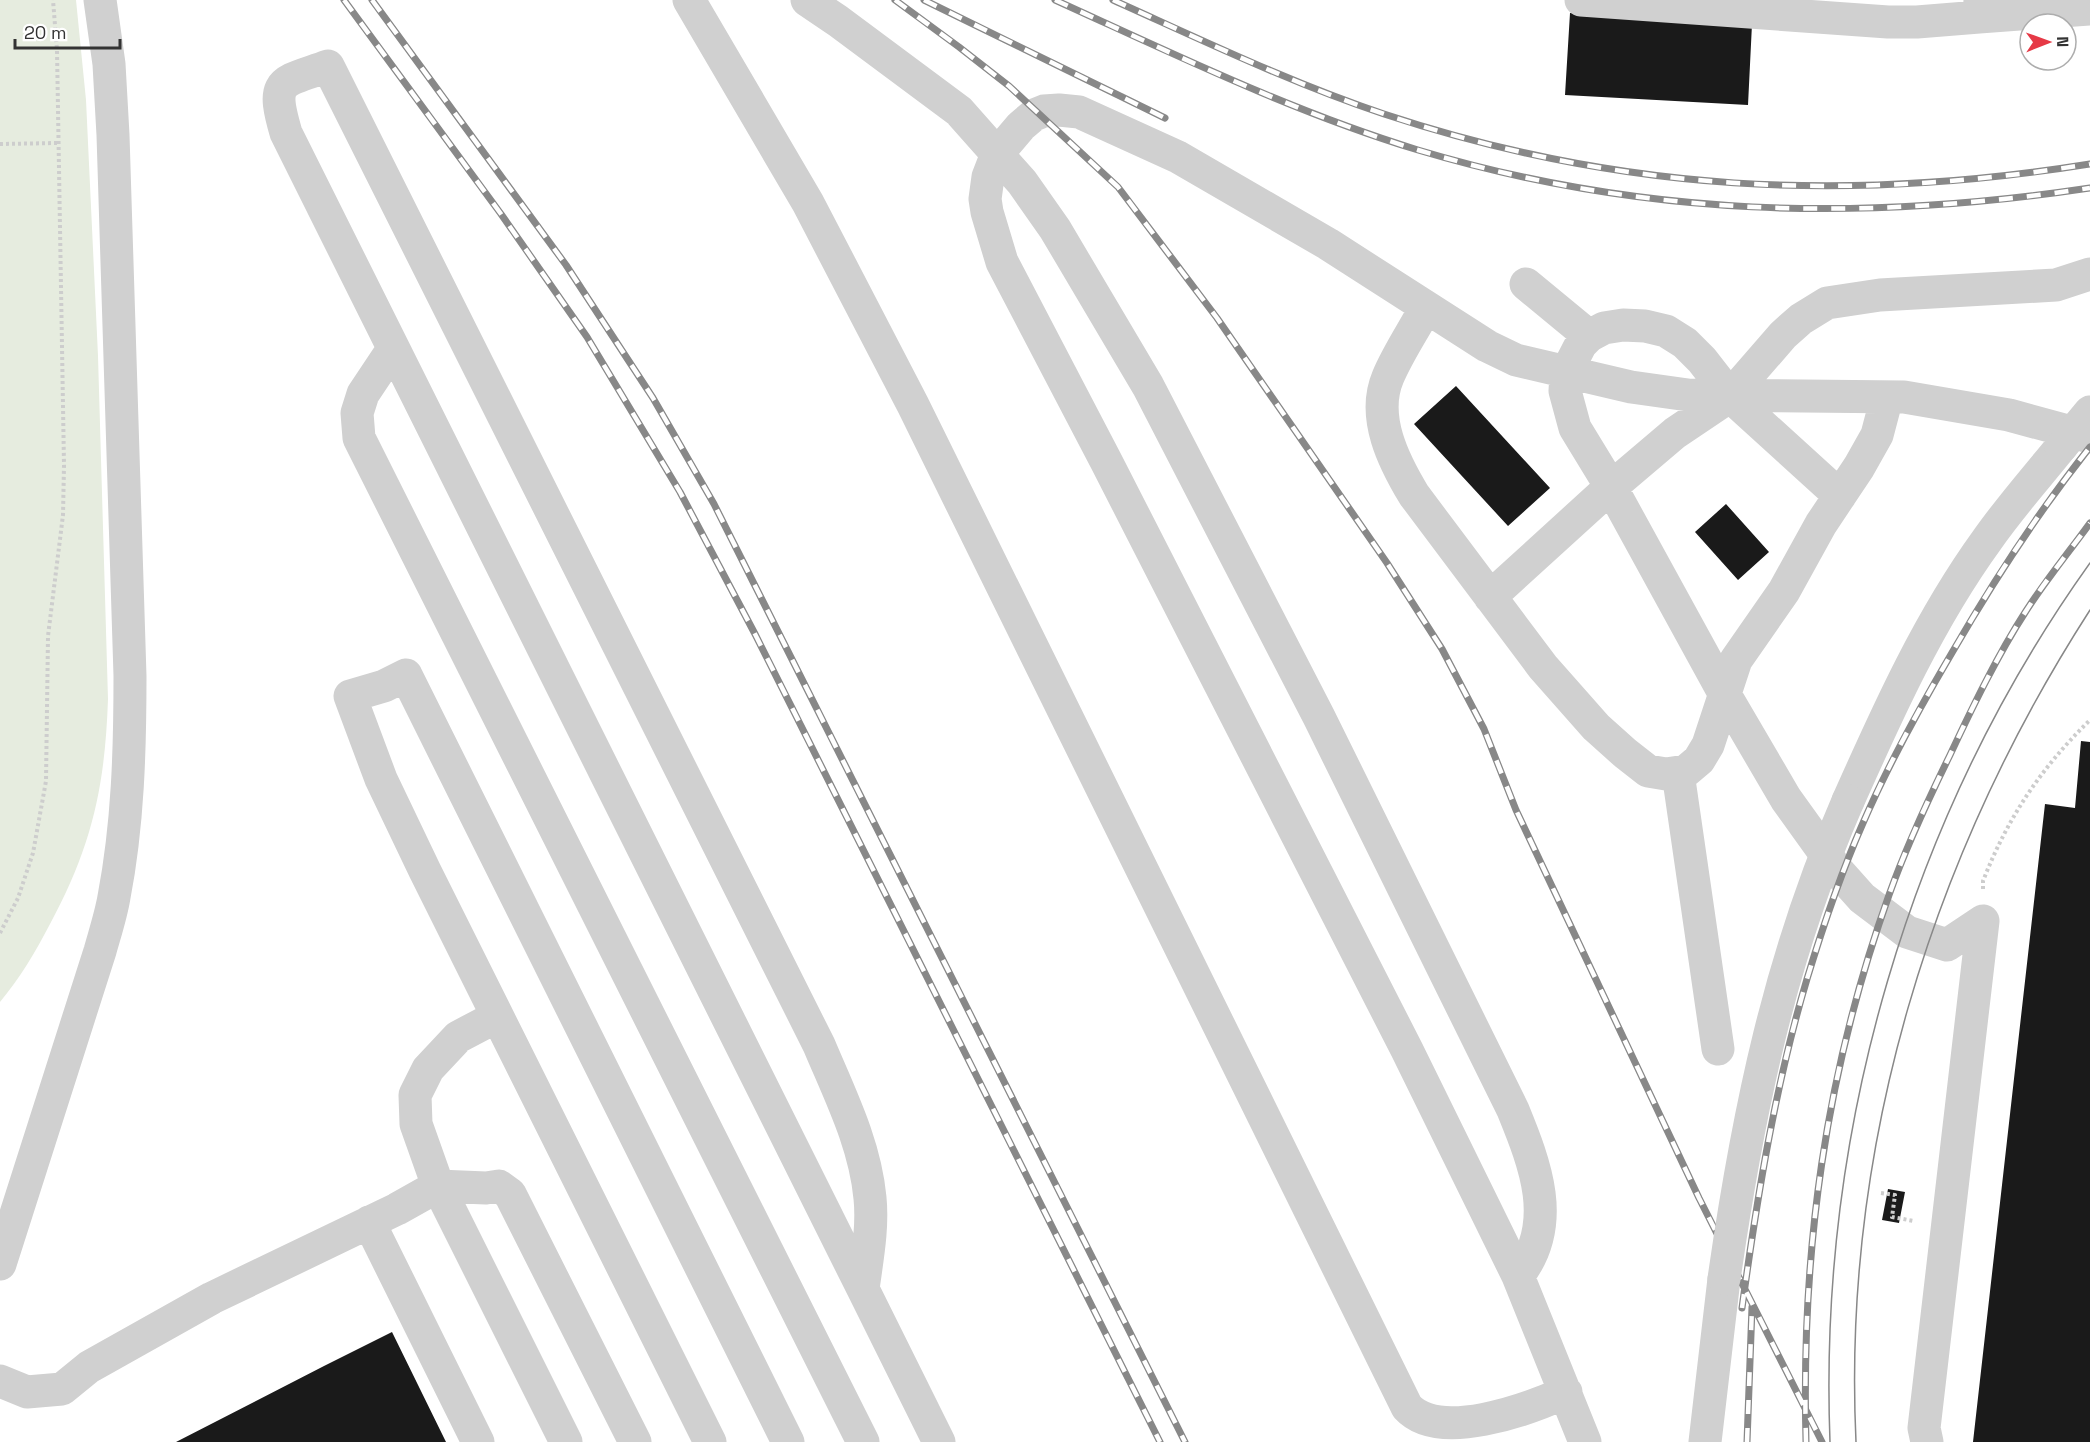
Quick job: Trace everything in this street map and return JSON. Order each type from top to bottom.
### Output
[{"type":"lane","points":[[0,1264],[100,951],[114,898],[127,798],[130,676],[113,147],[109,64],[100,0]]},
{"type":"lane","points":[[689,0],[808,202],[908,394],[1407,1407],[1438,1434],[1457,1426],[1478,1423],[1541,1404],[1566,1392]]},
{"type":"lane","points":[[807,0],[959,111],[999,154],[1023,182],[1055,229],[1148,386],[1319,717],[1513,1110],[1533,1159],[1540,1193],[1540,1220],[1534,1247],[1518,1276]]},
{"type":"lane","points":[[1581,0],[1888,22],[1917,22],[1980,9],[2090,9]]},
{"type":"lane","points":[[863,1289],[870,1227],[870,1198],[863,1156],[819,1046],[328,66],[286,81],[278,92],[280,112],[286,133],[939,1442]]},
{"type":"lane","points":[[1585,1442],[1518,1276],[1407,1050],[1002,262],[987,212],[986,200],[988,177],[999,154],[1021,126],[1034,115],[1044,111],[1059,110],[1079,112],[1178,157],[1328,244],[1487,346],[1516,360],[1631,387],[1677,393],[1730,396],[1887,397],[1932,402],[2009,415],[2076,442]]},
{"type":"lane","points":[[1490,597],[1675,434],[1730,396],[1783,335],[1801,319],[1827,303],[1880,295],[2056,285],[2090,274]]},
{"type":"lane","points":[[1526,284],[1590,336]]},
{"type":"lane","points":[[1426,307],[1387,378],[1383,396],[1383,417],[1390,448],[1405,480],[1543,667],[1596,727],[1648,771],[1666,774],[1686,771],[1700,760],[1708,745],[1736,660],[1784,591],[1821,524],[1877,435],[1887,397]]},
{"type":"lane","points":[[1840,496],[1730,396],[1702,360],[1685,343],[1666,331],[1645,326],[1623,325],[1605,328],[1581,344],[1566,373],[1565,391],[1575,428],[1786,799],[1837,870],[1862,898],[1907,932],[1947,945],[1983,921],[1924,1428],[1927,1442]]},
{"type":"lane","points":[[393,349],[363,394],[357,413],[359,438],[863,1442]]},
{"type":"lane","points":[[1705,1442],[1724,1279],[1748,1129],[1778,998],[1815,882],[1848,801],[1899,688],[1930,631],[1986,541],[2076,442],[2090,412]]},
{"type":"lane","points":[[710,1442],[496,1017],[381,779],[350,696],[384,686],[406,675],[788,1442]]},
{"type":"lane","points":[[1678,772],[1718,1049]]},
{"type":"lane","points":[[496,1017],[458,1037],[428,1069],[415,1095],[416,1124],[438,1186],[566,1442]]},
{"type":"lane","points":[[0,1381],[27,1392],[62,1389],[89,1367],[212,1298],[438,1186],[486,1188],[499,1186],[510,1194],[635,1442]]},
{"type":"lane","points":[[369,1222],[478,1442]]},
{"type":"path","points":[[0,933],[18,898],[33,853],[46,780],[48,636],[63,515],[57,50],[53,0]]},
{"type":"path","points":[[0,144],[58,143]]},
{"type":"path","points":[[1983,881],[2004,831],[2026,794],[2068,741],[2090,720]]},
{"type":"path","points":[[1881,1193],[1895,1195],[1892,1217],[1900,1218]]},
{"type":"shaded area","points":[[0,0],[76,0],[86,100],[98,356],[108,699],[104,760],[94,815],[86,842],[64,896],[45,934],[21,974],[0,1002]]},
{"type":"building","points":[[1570,13],[1752,24],[1748,105],[1565,95]]},
{"type":"building","points":[[1456,386],[1550,488],[1508,526],[1414,424]]},
{"type":"building","points":[[1726,504],[1769,552],[1738,580],[1695,532]]},
{"type":"building","points":[[2081,741],[2090,742],[2090,1442],[1973,1442],[2045,804],[2075,808]]},
{"type":"building","points":[[1888,1189],[1905,1192],[1899,1223],[1882,1220]]},
{"type":"building","points":[[392,1332],[446,1442],[176,1442],[324,1366]]},
{"type":"tram line","points":[[1830,1442],[1830,1325],[1840,1209],[1859,1094],[1888,981],[1925,870],[1971,763],[2026,661],[2090,563]]},
{"type":"tram line","points":[[1856,1442],[1856,1331],[1864,1222],[1882,1114],[1908,1008],[1942,904],[1984,803],[2034,705],[2090,610]]},
{"type":"railway","points":[[344,0],[501,214],[587,337],[680,492],[755,634],[1160,1442]]},
{"type":"railway","points":[[372,0],[566,265],[653,398],[714,504],[1185,1442]]},
{"type":"railway","points":[[895,0],[1009,86],[1118,187],[1217,318],[1387,563],[1442,649],[1484,729],[1516,810],[1699,1198],[1822,1442]]},
{"type":"railway","points":[[924,0],[1165,118]]},
{"type":"railway","points":[[1055,0],[1234,81],[1371,135],[1502,172],[1585,189],[1669,200],[1752,207],[1836,209],[1920,206],[2005,199],[2090,188]]},
{"type":"railway","points":[[1113,0],[1247,60],[1349,102],[1472,140],[1560,160],[1647,174],[1734,183],[1822,186],[1910,184],[1999,176],[2090,164]]},
{"type":"railway","points":[[1742,1308],[1761,1184],[1785,1060],[1819,939],[1855,842],[1905,736],[1969,624],[2035,521],[2090,447]]},
{"type":"railway","points":[[1806,1442],[1808,1302],[1813,1233],[1833,1097],[1848,1029],[1867,962],[1910,841],[1986,682],[2033,600],[2090,523]]},
{"type":"railway","points":[[1747,1442],[1752,1307]]}]
